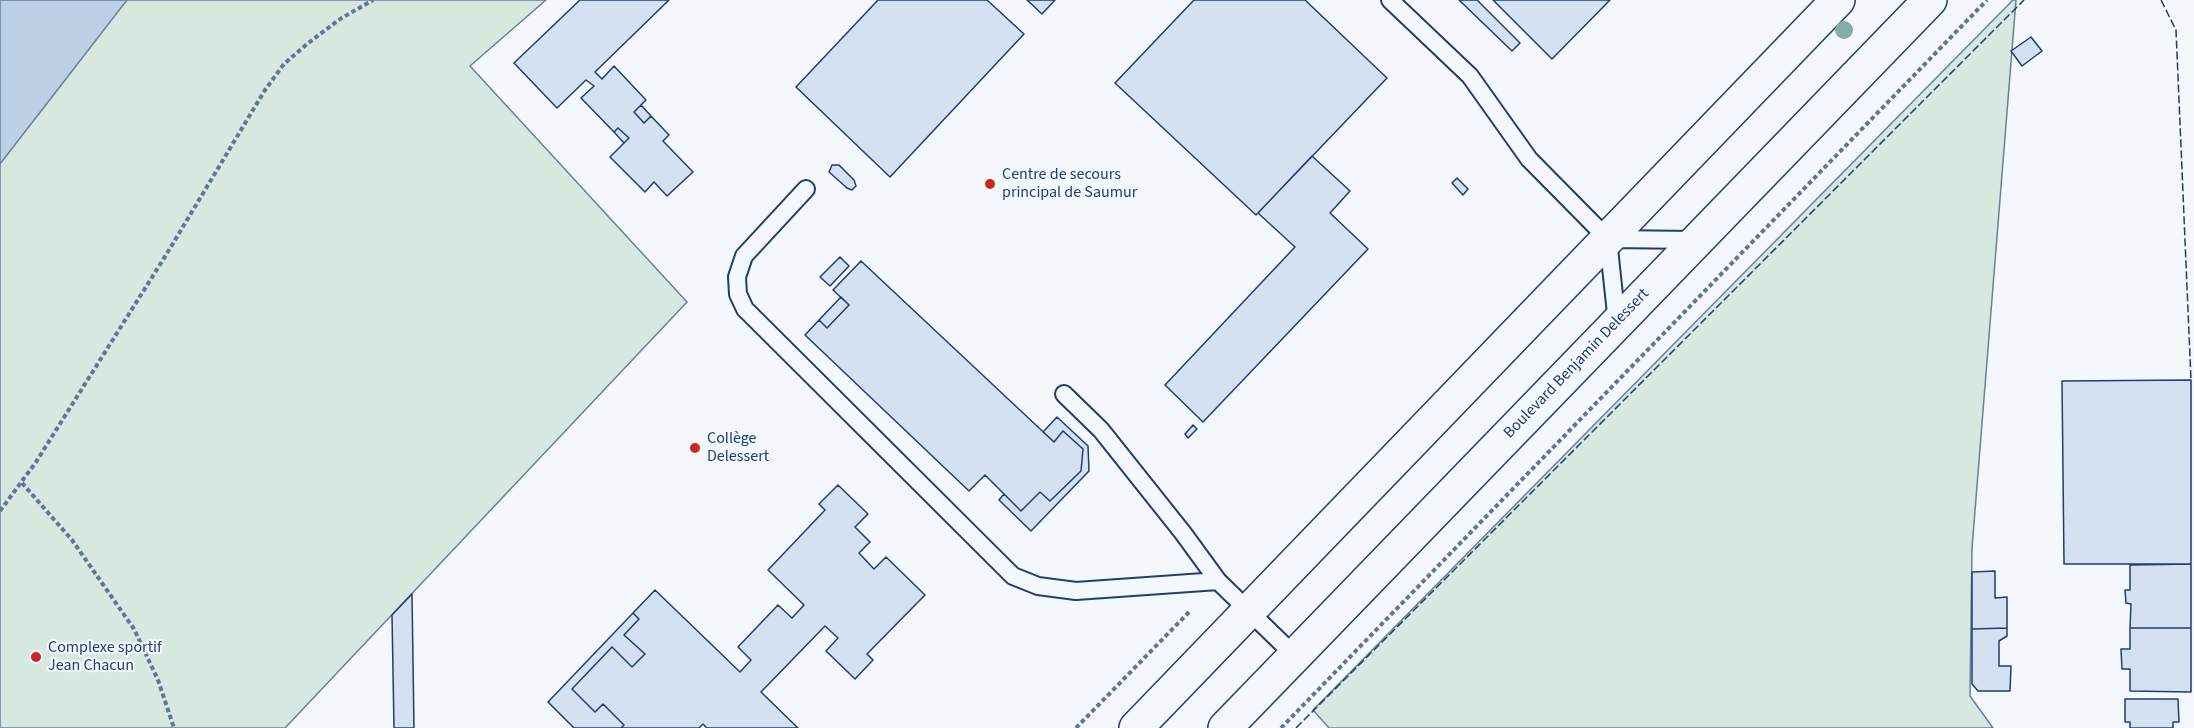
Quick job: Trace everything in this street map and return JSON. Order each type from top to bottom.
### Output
[{"type":"main road","points":[[1136,728],[1838,0]]},
{"type":"main road","name":"Boulevard Benjamin Delessert","points":[[1225,728],[1930,0]]},
{"type":"lane","points":[[1390,0],[1470,76],[1529,159],[1608,239],[1617,323]]},
{"type":"lane","points":[[806,189],[744,256],[737,277],[738,294],[745,309],[1013,576],[1038,586],[1076,591],[1218,581]]},
{"type":"lane","points":[[1608,239],[1696,240]]},
{"type":"lane","points":[[1064,394],[1101,430],[1183,532],[1218,581],[1295,656]]},
{"type":"path","points":[[0,511],[22,483],[284,64],[332,25],[373,0]]},
{"type":"path","points":[[1281,728],[1987,0]]},
{"type":"path","points":[[22,483],[72,540],[134,629],[158,681],[174,728]]},
{"type":"path","points":[[1077,728],[1218,581]]},
{"type":"shaded area","points":[[0,0],[546,0],[470,66],[687,302],[285,728],[0,728]]},
{"type":"shaded area","points":[[2013,0],[2016,0],[1972,548],[1970,696],[1993,728],[1329,728],[1313,710]]},
{"type":"water","points":[[0,0],[127,0],[0,164]]},
{"type":"building","points":[[580,0],[669,0],[595,72],[602,79],[614,66],[646,100],[634,112],[644,123],[651,116],[669,135],[663,141],[693,172],[667,196],[654,182],[645,192],[610,157],[629,138],[618,128],[614,132],[581,98],[594,86],[586,80],[557,108],[514,63]]},
{"type":"building","points":[[878,0],[987,0],[1024,34],[890,177],[796,87]]},
{"type":"building","points":[[1027,0],[1055,0],[1042,14]]},
{"type":"building","points":[[1194,0],[1305,0],[1387,78],[1256,215],[1115,83]]},
{"type":"building","points":[[1459,0],[1477,0],[1520,43],[1512,51]]},
{"type":"building","points":[[1493,0],[1610,0],[1552,59]]},
{"type":"building","points":[[2031,37],[2042,51],[2022,66],[2011,51]]},
{"type":"building","points":[[641,105],[651,116],[644,123],[634,112]]},
{"type":"building","points":[[618,128],[629,138],[624,143],[614,132]]},
{"type":"building","points":[[1312,156],[1350,191],[1330,213],[1368,249],[1203,422],[1165,385],[1295,247],[1258,213]]},
{"type":"building","points":[[832,165],[839,165],[854,180],[856,186],[852,190],[829,172]]},
{"type":"building","points":[[1457,178],[1468,189],[1463,195],[1452,183]]},
{"type":"building","points":[[840,257],[849,266],[830,286],[820,277]]},
{"type":"building","points":[[861,261],[1054,442],[1063,431],[1083,449],[1081,471],[1050,501],[1040,492],[1021,511],[985,475],[969,491],[805,335],[819,320],[827,328],[849,305],[833,290]]},
{"type":"building","points":[[841,297],[849,305],[827,328],[819,320]]},
{"type":"building","points":[[2191,380],[2191,564],[2064,564],[2062,381]]},
{"type":"building","points":[[1057,417],[1088,446],[1089,471],[1031,531],[999,500],[1004,494],[1021,511],[1040,492],[1050,501],[1081,471],[1083,449],[1063,431],[1054,442],[1043,432]]},
{"type":"building","points":[[1193,425],[1197,429],[1188,438],[1185,434]]},
{"type":"building","points":[[838,485],[868,514],[855,527],[870,542],[859,553],[874,569],[886,557],[925,595],[867,654],[873,660],[855,679],[826,651],[838,638],[825,626],[761,692],[798,728],[707,728],[703,724],[699,728],[621,728],[624,725],[603,704],[595,712],[572,689],[612,647],[632,667],[645,654],[624,635],[639,619],[633,613],[655,590],[740,672],[751,660],[738,647],[778,605],[792,618],[804,605],[768,570],[825,510],[819,504]]},
{"type":"building","points":[[2191,564],[2191,628],[2130,628],[2131,604],[2126,603],[2125,590],[2130,590],[2130,565]]},
{"type":"building","points":[[1995,571],[1995,598],[2007,597],[2007,628],[1972,629],[1972,572]]},
{"type":"building","points":[[412,594],[414,728],[394,728],[392,615]]},
{"type":"building","points":[[633,613],[639,619],[624,635],[645,654],[632,667],[612,647],[572,689],[595,712],[603,704],[624,725],[621,728],[574,728],[548,702]]},
{"type":"building","points":[[2007,628],[2007,636],[1999,641],[1999,666],[2011,666],[2010,691],[1978,691],[1972,684],[1972,629]]},
{"type":"building","points":[[2130,628],[2191,628],[2191,692],[2130,691],[2130,669],[2122,669],[2121,649],[2130,649]]},
{"type":"building","points":[[2125,699],[2178,699],[2179,722],[2173,722],[2173,728],[2130,728],[2130,722],[2125,722]]},
{"type":"fence","points":[[1296,728],[2024,0]]},
{"type":"fence","points":[[2161,0],[2176,30],[2191,380]]},
{"type":"place","name":"Centre de secours principal de Saumur","points":[[990,184]]},
{"type":"place","name":"Collège Delessert","points":[[695,448]]},
{"type":"place","name":"Complexe sportif Jean Chacun","points":[[36,657]]}]
